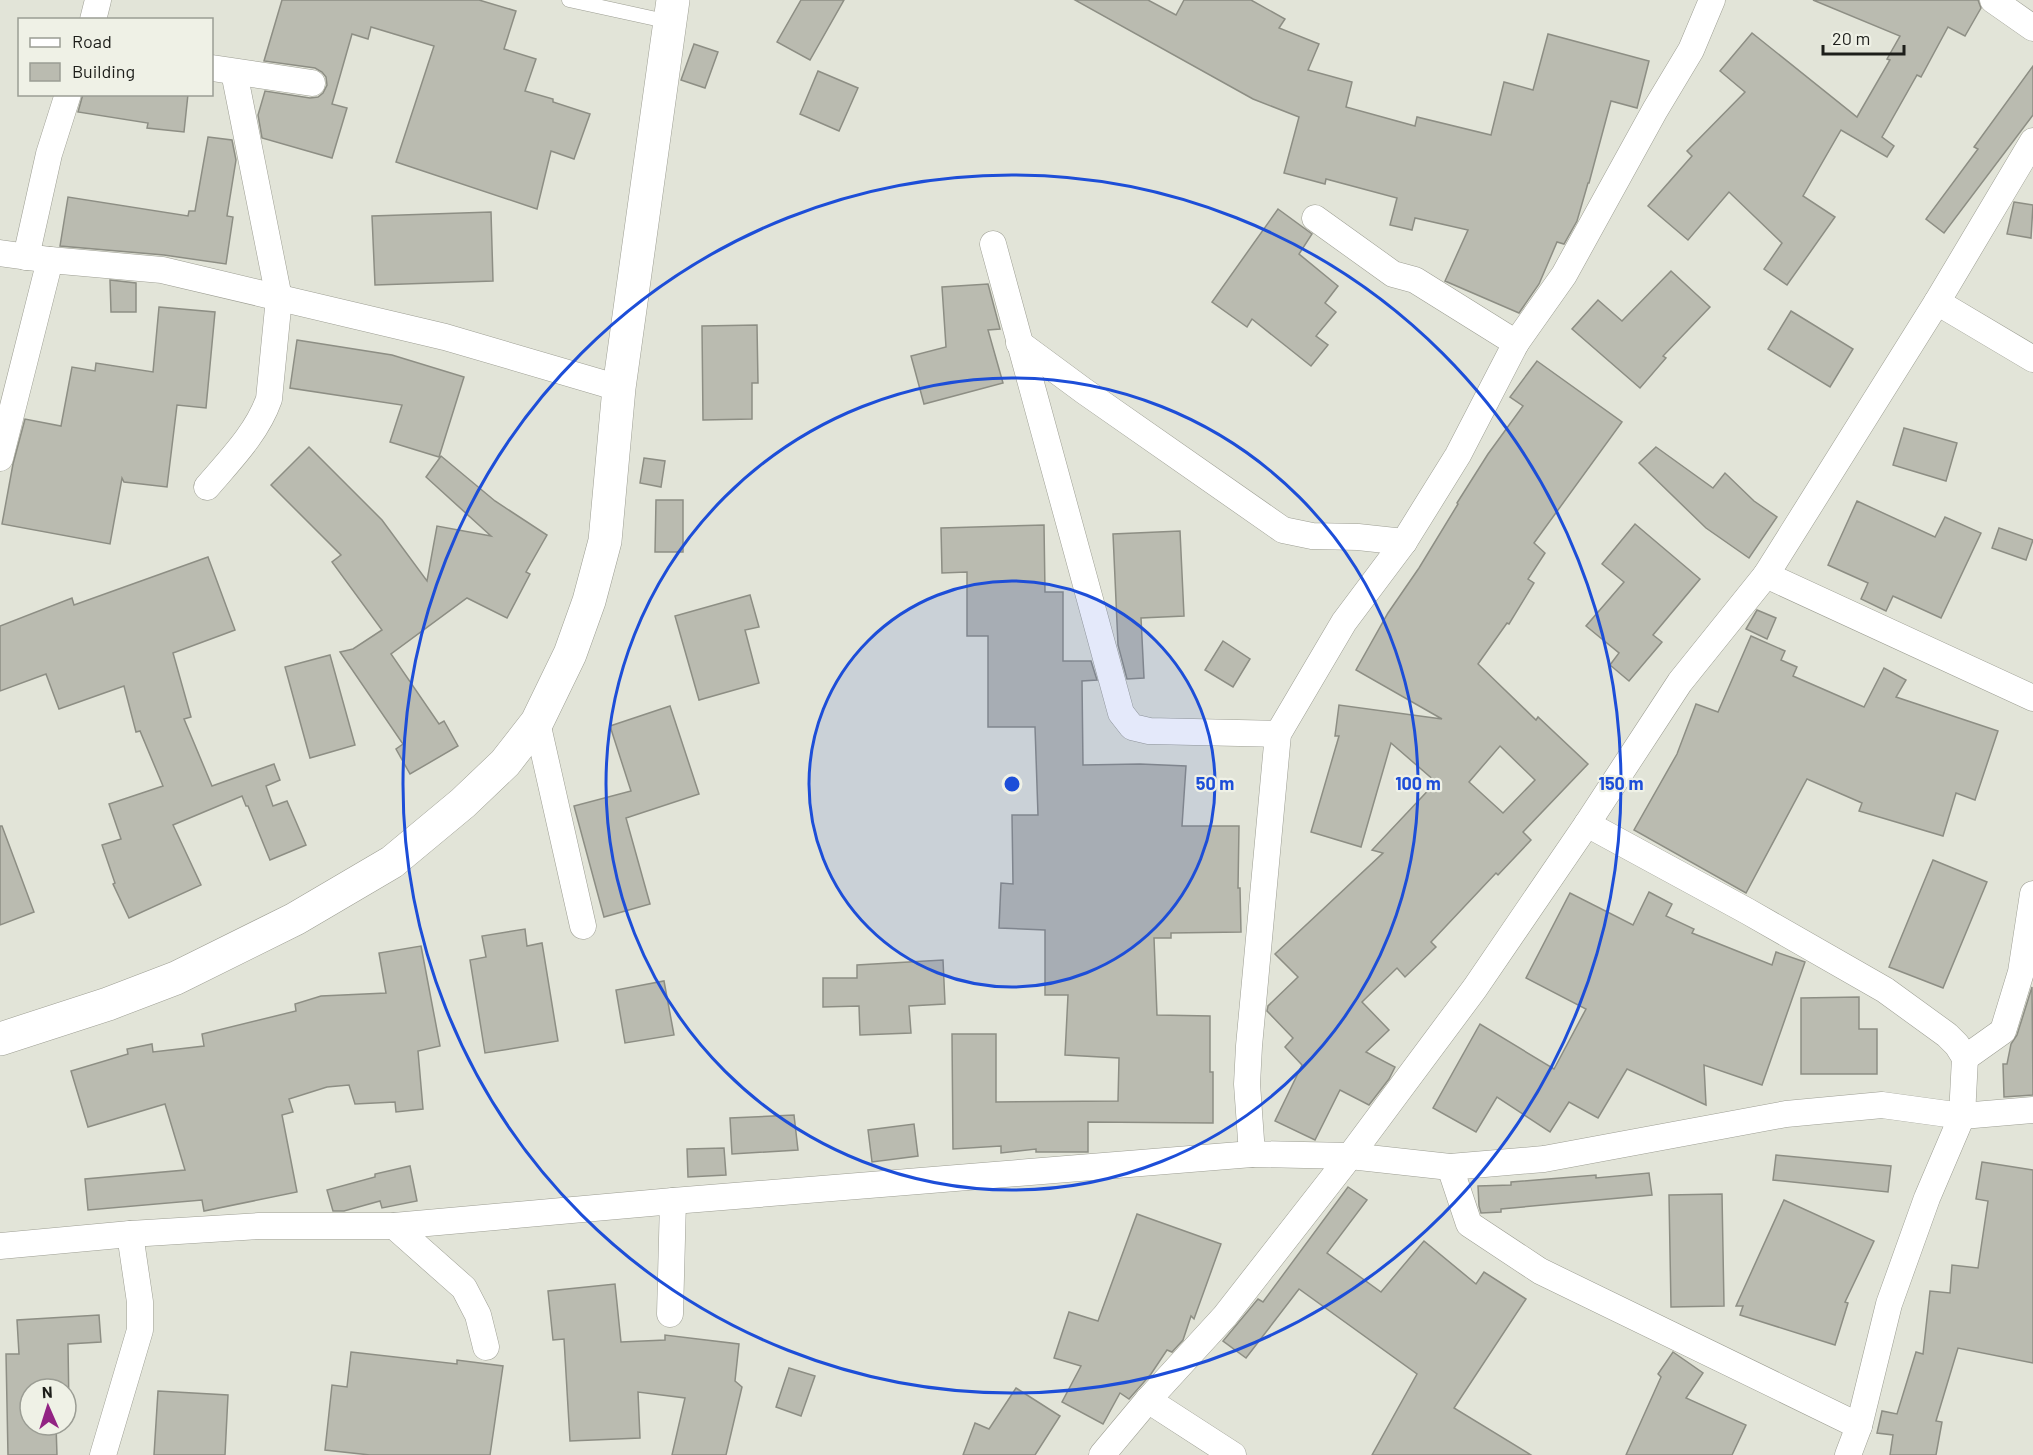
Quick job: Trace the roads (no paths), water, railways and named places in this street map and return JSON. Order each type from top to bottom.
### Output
[{"type":"main road","points":[[0,1039],[108,1004],[176,978],[295,919],[392,862],[505,763],[537,722],[570,654],[589,601],[605,541],[619,388],[672,11]]},
{"type":"street","points":[[94,18],[98,0]]},
{"type":"street","points":[[1252,1154],[1247,1084],[1249,1046],[1278,734],[1344,622],[1404,542],[1458,454],[1516,343],[1564,275],[1655,110],[1691,50],[1712,0]]},
{"type":"street","points":[[1993,0],[2033,28]]},
{"type":"street","points":[[207,487],[255,429],[264,414],[269,399],[279,298],[223,70],[312,83]]},
{"type":"street","points":[[0,458],[38,259],[49,154],[67,96]]},
{"type":"street","points":[[1102,1455],[1148,1400],[1225,1316],[1350,1156],[1475,988],[1680,682],[1766,575],[2033,141]]},
{"type":"street","points":[[1315,218],[1393,273],[1415,280],[1516,343]]},
{"type":"street","points":[[993,244],[1121,713],[1132,727],[1149,731],[1278,734]]},
{"type":"street","points":[[0,253],[38,259],[162,270],[445,337],[619,388]]},
{"type":"street","points":[[1936,302],[2033,359]]},
{"type":"street","points":[[1019,343],[1283,530],[1312,536],[1358,537],[1404,542]]},
{"type":"street","points":[[1766,575],[2033,698]]},
{"type":"street","points":[[537,722],[583,926]]},
{"type":"street","points":[[1587,824],[1747,911],[1885,990],[1947,1035],[1965,1058],[1962,1116],[1927,1198],[1888,1304],[1860,1425],[1848,1455]]},
{"type":"street","points":[[1965,1058],[2002,1031],[2022,972],[2033,894]]},
{"type":"street","points":[[0,1246],[130,1234],[259,1226],[394,1226],[1252,1154],[1350,1156],[1450,1167],[1544,1159],[1786,1114],[1882,1105],[1962,1116],[2033,1110]]},
{"type":"street","points":[[1450,1167],[1469,1224],[1540,1271],[1860,1425]]},
{"type":"street","points":[[669,1314],[674,1201]]},
{"type":"street","points":[[394,1226],[464,1288],[477,1315],[486,1347]]},
{"type":"street","points":[[103,1455],[140,1330],[140,1302],[130,1234]]},
{"type":"street","points":[[1148,1400],[1233,1455]]},
{"type":"lane","points":[[569,0],[672,11]]}]
